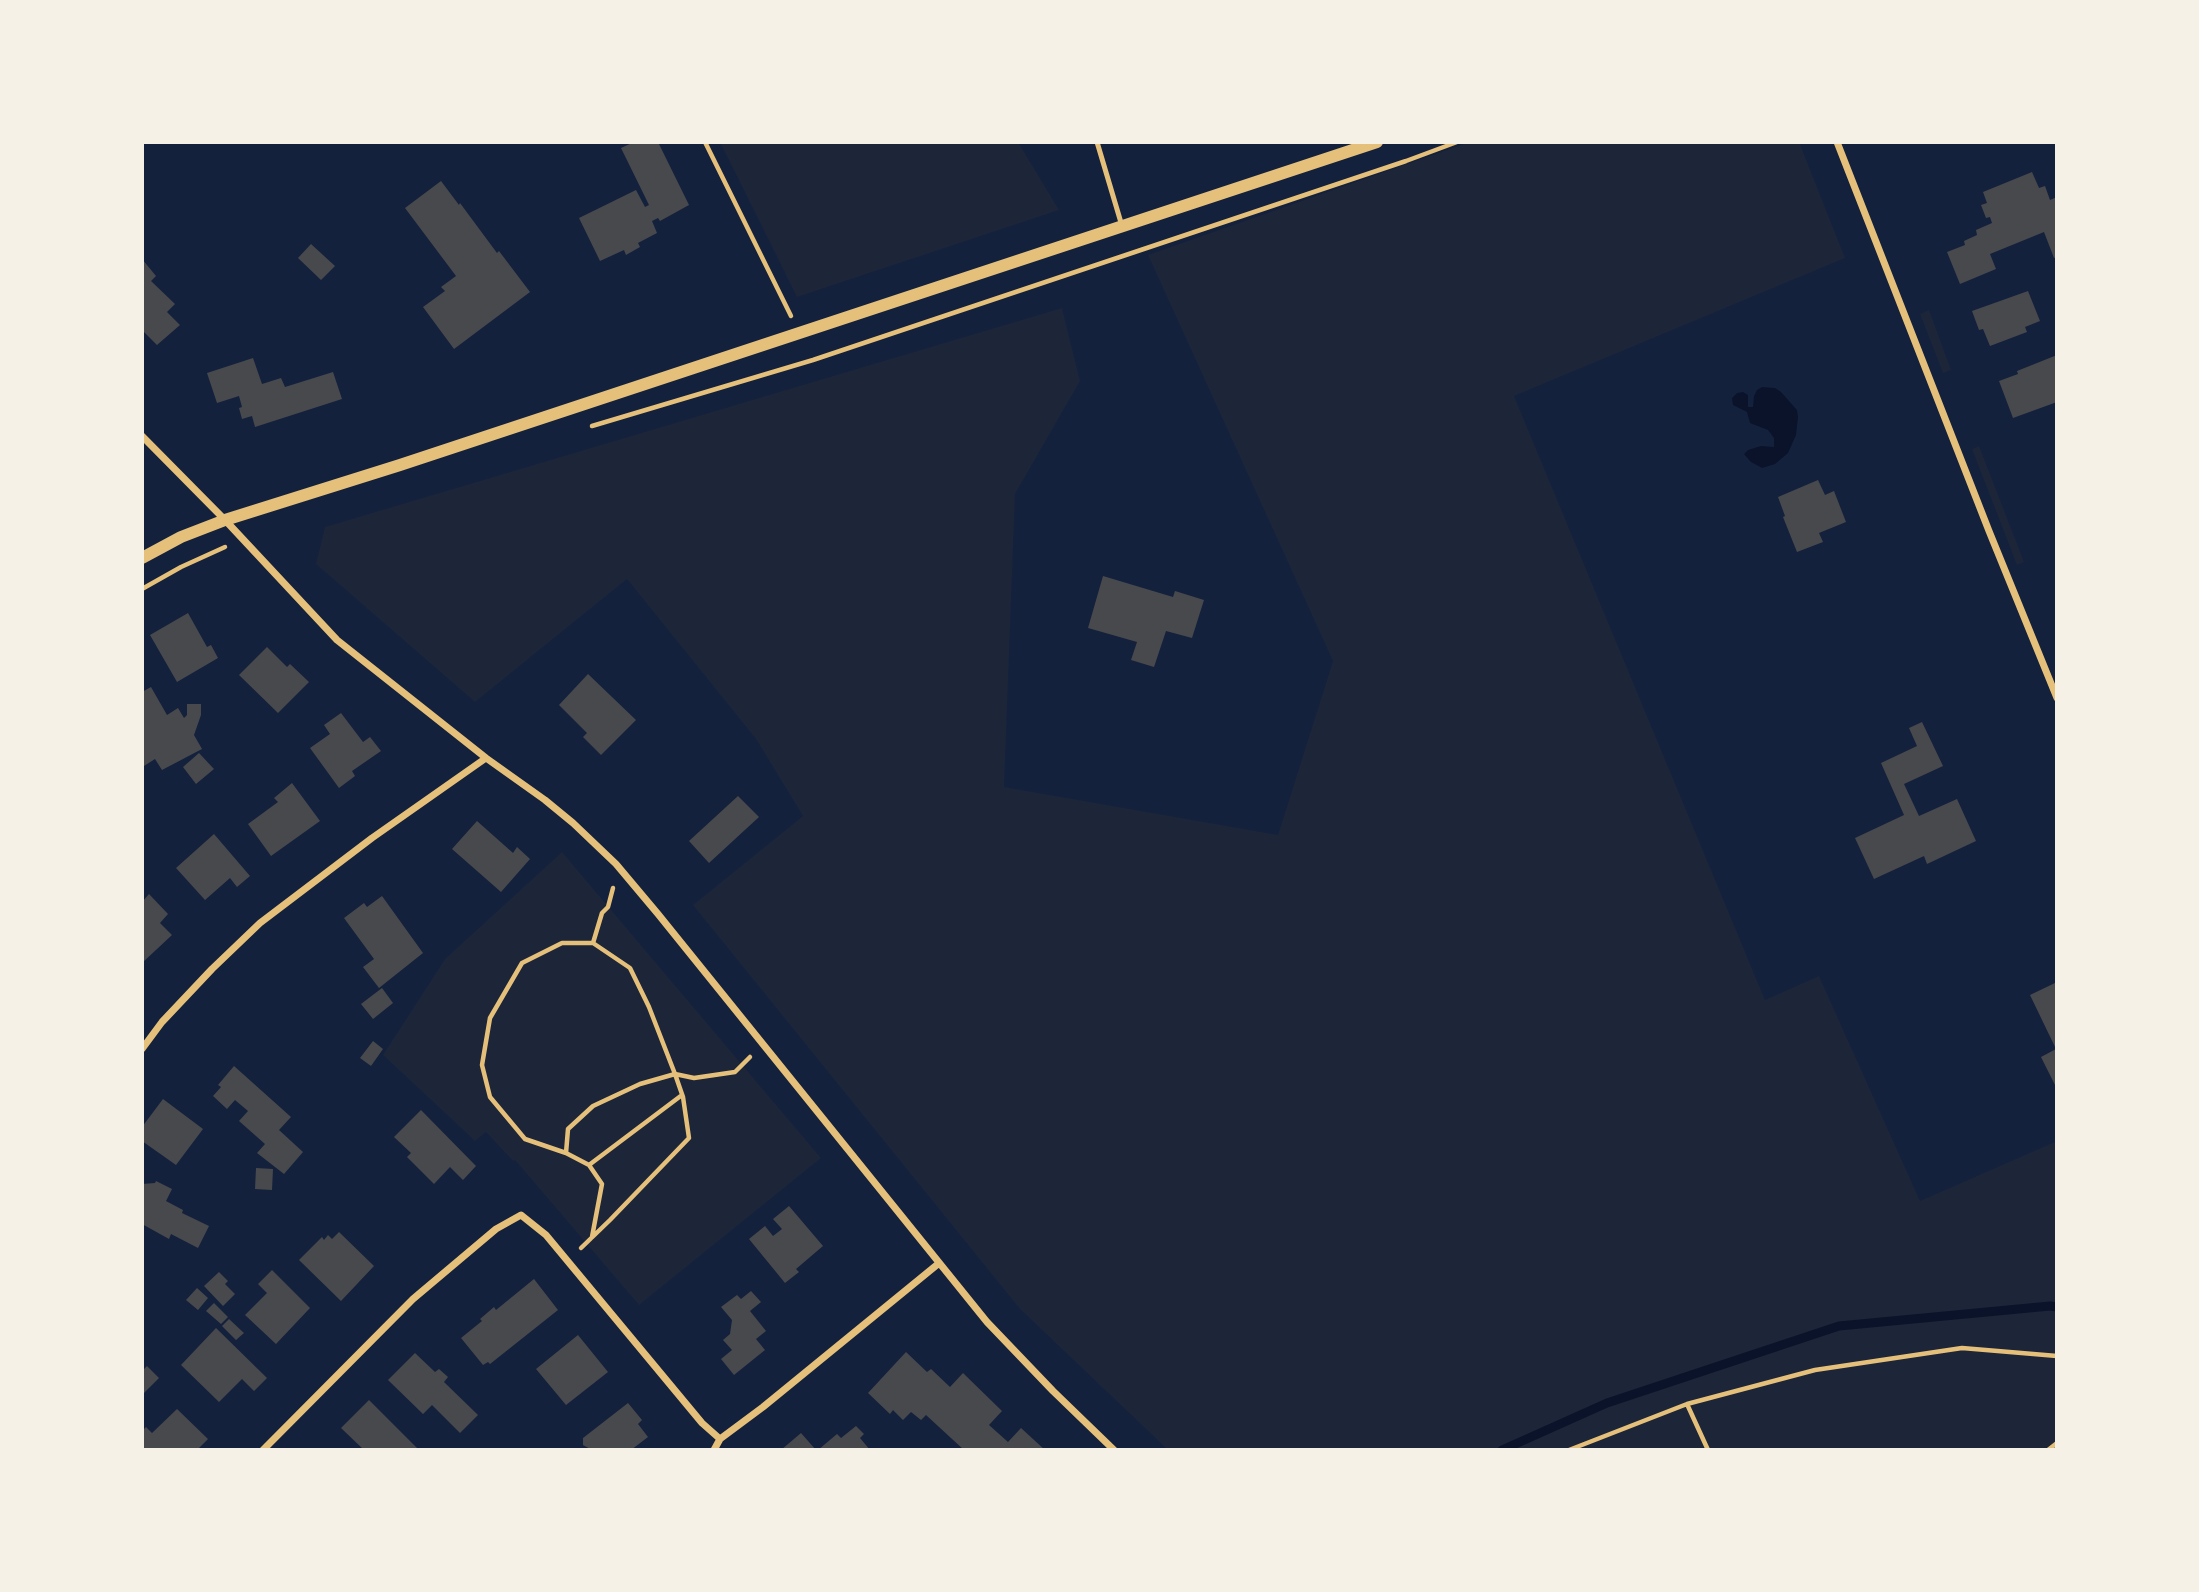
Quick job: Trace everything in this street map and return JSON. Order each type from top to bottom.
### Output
[{"type":"street","points":[[142,558],[181,537],[225,520],[400,465],[1377,142]]},
{"type":"street","points":[[1837,142],[2057,698]]},
{"type":"street","points":[[142,436],[337,640],[486,758],[545,800],[618,867],[987,1322],[1114,1450]]},
{"type":"street","points":[[142,1049],[162,1022],[260,923],[361,846],[486,758]]},
{"type":"street","points":[[263,1450],[413,1299],[496,1229],[521,1215],[546,1235],[702,1423],[720,1439]]},
{"type":"street","points":[[714,1450],[720,1439],[938,1264]]},
{"type":"lane","points":[[1097,142],[1122,226]]},
{"type":"path","points":[[705,142],[813,360]]},
{"type":"path","points":[[580,430],[813,360],[1405,162],[1457,142]]},
{"type":"path","points":[[142,589],[181,567],[243,539]]},
{"type":"path","points":[[593,943],[602,913],[608,907],[618,867]]},
{"type":"path","points":[[568,1262],[689,1138],[682,1095],[675,1074],[649,1007],[630,968],[593,943],[562,943],[522,963],[489,1018],[482,1065],[490,1097],[525,1139],[566,1153],[589,1165],[602,1184],[592,1237]]},
{"type":"path","points":[[566,1153],[568,1129],[593,1107],[640,1084],[675,1074],[694,1077],[735,1072],[764,1046]]},
{"type":"path","points":[[589,1165],[682,1095]]},
{"type":"path","points":[[1569,1450],[1687,1404],[1815,1370],[1962,1348],[2057,1356]]},
{"type":"path","points":[[1687,1404],[1707,1450]]},
{"type":"path","points":[[2048,1450],[2057,1443]]},
{"type":"shaded area","points":[[720,142],[1018,142],[1059,210],[797,297]]},
{"type":"shaded area","points":[[1470,142],[1799,142],[1845,258],[1514,396],[1765,1000],[1819,976],[1920,1201],[2057,1141],[2057,1450],[1168,1450],[1020,1309],[693,905],[803,816],[756,739],[627,579],[475,702],[316,564],[325,527],[1062,308],[1080,381],[1015,494],[1004,787],[1278,835],[1333,661],[1148,255]]},
{"type":"shaded area","points":[[1929,310],[1951,370],[1943,373],[1920,314]]},
{"type":"shaded area","points":[[1762,387],[1775,388],[1781,392],[1797,410],[1798,417],[1796,435],[1788,453],[1775,464],[1762,468],[1744,454],[1761,446],[1774,447],[1774,438],[1768,430],[1750,423],[1747,412],[1733,405],[1732,398],[1743,392],[1748,395],[1748,407],[1753,407],[1754,396]]},
{"type":"shaded area","points":[[1979,446],[2024,562],[2017,565],[1972,449]]},
{"type":"shaded area","points":[[562,852],[821,1158],[639,1305],[515,1160],[513,1161],[486,1132],[475,1141],[383,1055],[445,959]]},
{"type":"building","points":[[634,142],[658,142],[689,205],[660,221],[658,218],[652,221],[657,233],[638,243],[640,247],[626,255],[624,250],[600,261],[579,218],[636,190],[645,207],[649,205],[621,148]]},
{"type":"building","points":[[2032,172],[2039,188],[2045,186],[2050,200],[2057,197],[2057,257],[2054,258],[2044,232],[1990,254],[1996,269],[1960,284],[1947,252],[1965,245],[1964,241],[1977,235],[1976,230],[1992,223],[1990,217],[1986,218],[1981,205],[1987,203],[1983,192]]},
{"type":"building","points":[[441,181],[530,292],[454,349],[423,307],[445,291],[441,287],[456,276],[405,208]]},
{"type":"building","points":[[311,244],[335,266],[321,280],[298,258]]},
{"type":"building","points":[[142,259],[156,276],[151,281],[175,304],[167,312],[180,325],[157,345],[142,330]]},
{"type":"building","points":[[2028,291],[2040,321],[2025,327],[2027,332],[1990,346],[1983,329],[1979,330],[1972,311]]},
{"type":"building","points":[[2057,355],[2057,402],[2013,418],[1999,381]]},
{"type":"building","points":[[253,358],[262,384],[281,378],[285,387],[333,372],[342,399],[255,427],[252,416],[242,419],[239,396],[217,403],[207,373]]},
{"type":"building","points":[[1818,480],[1825,495],[1834,491],[1846,522],[1819,533],[1823,542],[1797,552],[1778,497]]},
{"type":"building","points":[[1103,576],[1173,597],[1175,591],[1204,600],[1192,638],[1166,631],[1154,667],[1131,660],[1137,642],[1088,628]]},
{"type":"building","points":[[188,613],[207,647],[211,645],[218,658],[177,682],[150,635]]},
{"type":"building","points":[[267,647],[287,667],[290,664],[309,682],[278,713],[239,675]]},
{"type":"building","points":[[588,674],[636,720],[601,755],[583,737],[587,733],[559,705]]},
{"type":"building","points":[[151,687],[167,715],[178,708],[184,718],[187,715],[187,704],[201,704],[201,715],[194,735],[202,749],[162,770],[155,759],[144,766],[142,762],[142,692]]},
{"type":"building","points":[[341,713],[363,742],[370,737],[381,751],[352,771],[355,776],[339,788],[310,748],[330,734],[324,725]]},
{"type":"building","points":[[1922,722],[1943,766],[1904,784],[1919,816],[1957,799],[1976,841],[1927,864],[1924,856],[1874,879],[1855,838],[1904,815],[1881,763],[1917,746],[1909,728]]},
{"type":"building","points":[[199,753],[214,769],[196,784],[183,767]]},
{"type":"building","points":[[292,783],[320,821],[271,856],[248,824],[278,802],[274,798]]},
{"type":"building","points":[[738,796],[759,817],[709,863],[689,841]]},
{"type":"building","points":[[477,821],[513,853],[517,847],[530,859],[501,892],[452,849]]},
{"type":"building","points":[[214,834],[250,876],[237,887],[230,878],[205,900],[176,868]]},
{"type":"building","points":[[149,894],[168,914],[160,923],[172,935],[142,963],[142,902]]},
{"type":"building","points":[[382,896],[423,953],[379,988],[363,967],[374,959],[344,918],[364,903],[367,907]]},
{"type":"building","points":[[2057,982],[2057,1089],[2041,1057],[2056,1049],[2030,995]]},
{"type":"building","points":[[382,988],[393,1003],[373,1019],[361,1004]]},
{"type":"building","points":[[373,1041],[383,1049],[371,1066],[360,1058]]},
{"type":"building","points":[[234,1066],[291,1117],[279,1130],[303,1152],[284,1174],[257,1153],[265,1144],[239,1121],[248,1111],[235,1100],[227,1109],[213,1096],[221,1087],[218,1085]]},
{"type":"building","points":[[163,1099],[203,1129],[176,1165],[142,1141],[142,1127]]},
{"type":"building","points":[[421,1110],[476,1166],[463,1180],[450,1167],[434,1184],[407,1157],[411,1153],[394,1137]]},
{"type":"building","points":[[256,1168],[273,1169],[272,1190],[255,1189]]},
{"type":"building","points":[[156,1181],[172,1189],[166,1201],[183,1210],[182,1213],[209,1226],[198,1248],[171,1234],[169,1239],[142,1224],[142,1184]]},
{"type":"building","points":[[789,1206],[823,1246],[796,1269],[799,1272],[785,1283],[749,1239],[765,1226],[773,1236],[782,1229],[773,1219]]},
{"type":"building","points":[[339,1232],[374,1266],[341,1301],[299,1260],[322,1237],[324,1240],[328,1235],[332,1239]]},
{"type":"building","points":[[272,1270],[310,1308],[276,1344],[245,1315],[267,1293],[258,1284]]},
{"type":"building","points":[[219,1272],[228,1281],[225,1284],[235,1294],[223,1306],[204,1286]]},
{"type":"building","points":[[534,1279],[558,1310],[490,1364],[488,1362],[483,1365],[461,1338],[494,1307],[496,1310]]},
{"type":"building","points":[[197,1288],[208,1298],[198,1310],[186,1300]]},
{"type":"building","points":[[751,1291],[761,1302],[750,1311],[766,1331],[756,1339],[765,1350],[734,1375],[721,1359],[732,1350],[723,1340],[730,1334],[732,1320],[721,1307],[737,1295],[741,1299]]},
{"type":"building","points":[[214,1303],[228,1317],[221,1324],[206,1311]]},
{"type":"building","points":[[229,1319],[244,1333],[236,1340],[222,1326]]},
{"type":"building","points":[[216,1328],[267,1378],[254,1391],[242,1379],[219,1402],[181,1365]]},
{"type":"building","points":[[578,1335],[608,1372],[566,1405],[536,1369]]},
{"type":"building","points":[[906,1352],[927,1372],[931,1369],[950,1387],[963,1373],[1002,1411],[989,1425],[1008,1442],[1021,1428],[1045,1450],[964,1450],[926,1415],[921,1420],[911,1412],[903,1420],[893,1410],[890,1414],[868,1393]]},
{"type":"building","points":[[415,1353],[435,1372],[439,1369],[448,1377],[444,1382],[478,1415],[460,1433],[432,1405],[423,1414],[388,1380]]},
{"type":"building","points":[[147,1366],[159,1378],[142,1395],[142,1371]]},
{"type":"building","points":[[369,1400],[417,1448],[364,1450],[341,1428]]},
{"type":"building","points":[[628,1403],[642,1420],[638,1424],[648,1437],[631,1450],[592,1450],[583,1445],[583,1438]]},
{"type":"building","points":[[177,1409],[208,1439],[197,1450],[142,1450],[142,1431],[146,1427],[152,1433]]},
{"type":"building","points":[[856,1426],[864,1434],[860,1438],[870,1450],[818,1450],[837,1434],[841,1438]]},
{"type":"building","points":[[801,1433],[816,1450],[781,1450]]},
{"type":"waterway","points":[[1502,1450],[1607,1403],[1839,1326],[2057,1307]]}]
